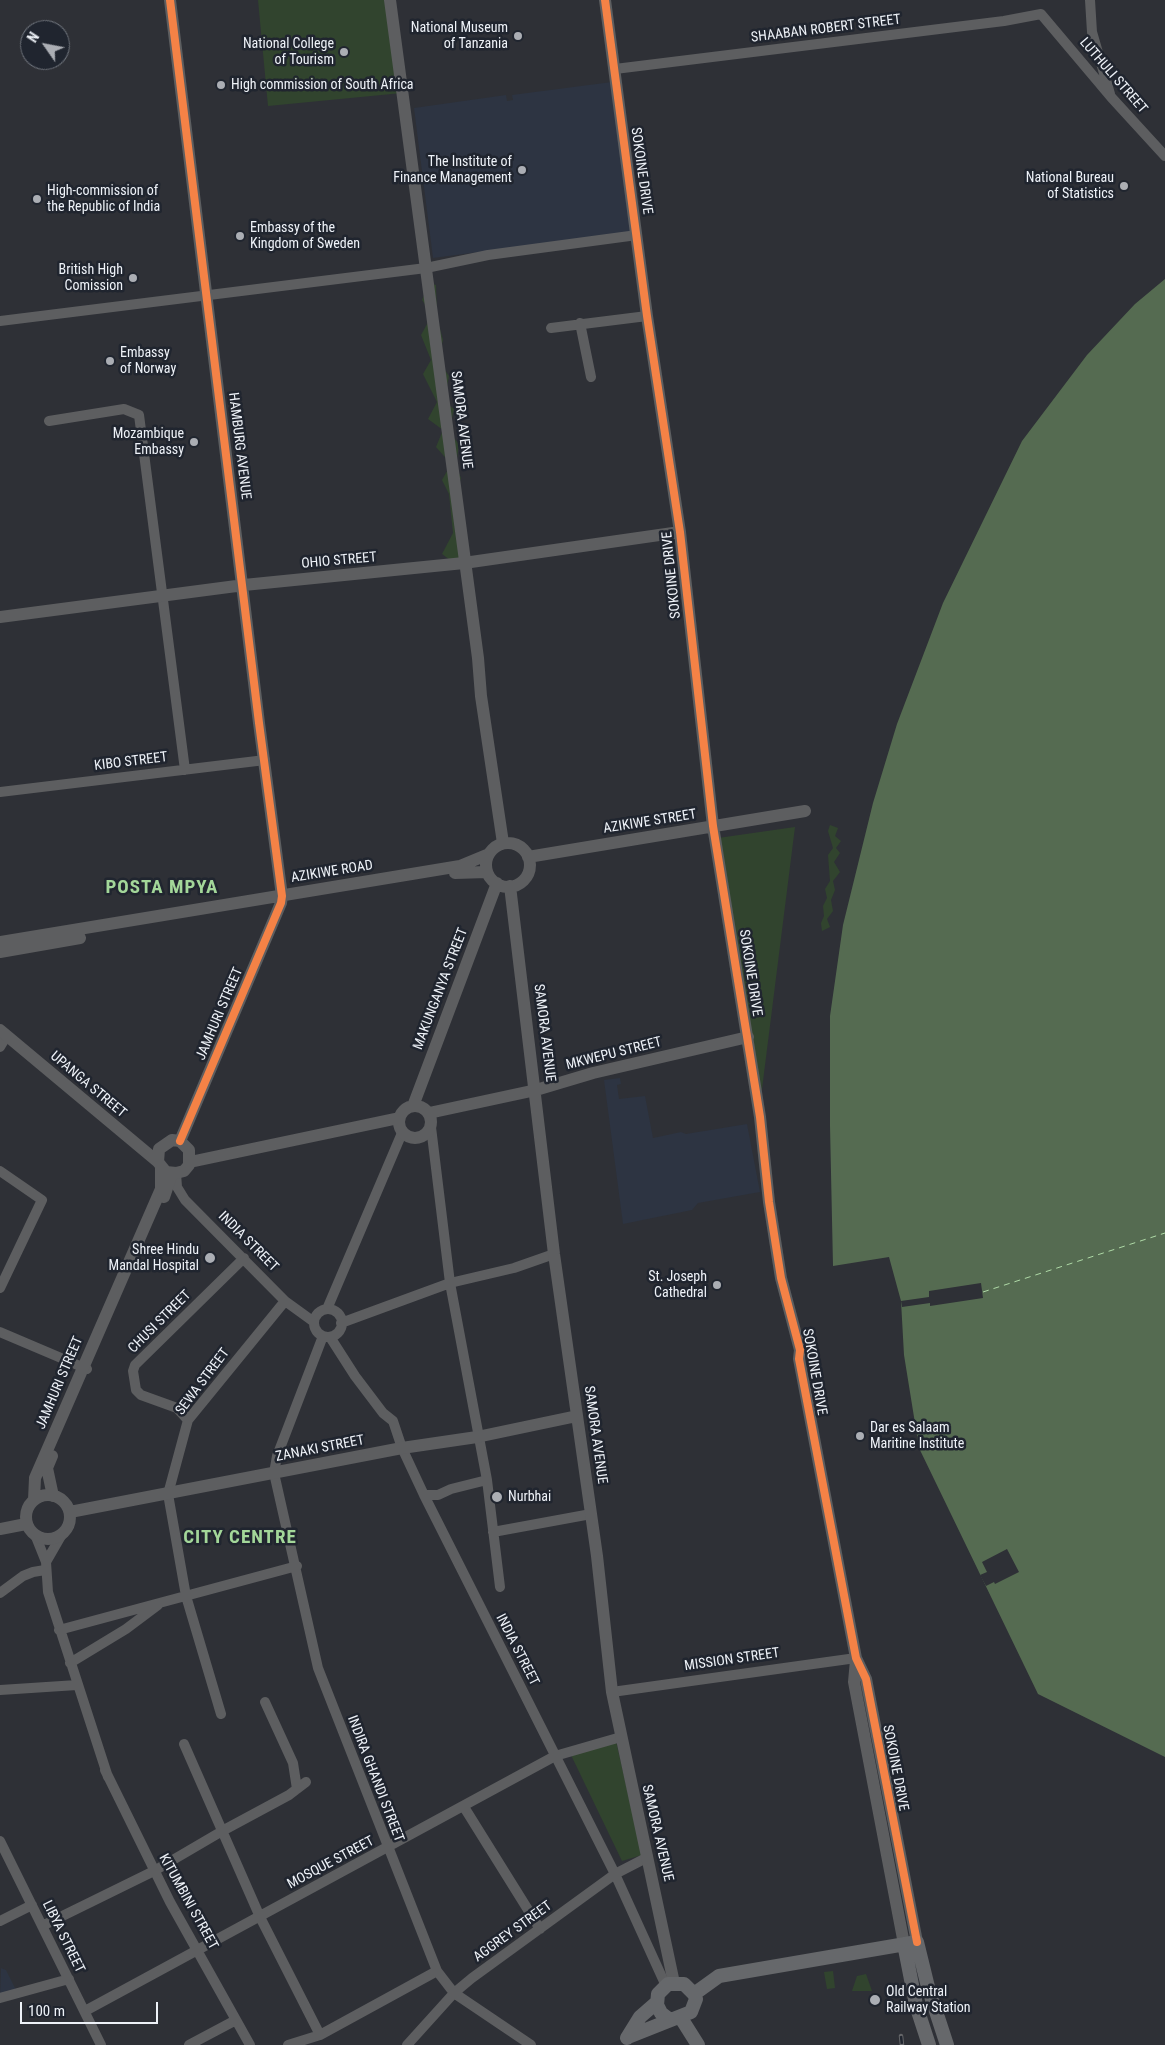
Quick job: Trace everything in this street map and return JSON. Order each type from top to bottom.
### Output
[{"type":"main road","points":[[694,1994],[719,1976],[910,1943]]},
{"type":"main road","points":[[910,1943],[916,2005],[929,2045]]},
{"type":"main road","points":[[910,1943],[928,1987],[947,2045]]},
{"type":"main road","points":[[670,1984],[684,1984],[694,1994],[696,1999],[681,2017],[625,2041],[640,2016],[656,2003],[658,1994],[670,1984]]},
{"type":"main road","points":[[656,2003],[661,2012],[681,2017],[698,2044]]},
{"type":"street","name":"HAMBURG AVENUE","points":[[170,0],[282,899]]},
{"type":"street","name":"SAMORA AVENUE","points":[[390,0],[478,658],[480,696],[503,843]]},
{"type":"street","name":"SOKOINE DRIVE","points":[[605,0],[647,316],[680,532],[713,826],[748,1037],[760,1117],[763,1161],[781,1278],[800,1350],[799,1359],[856,1658],[854,1682],[910,1943]]},
{"type":"street","points":[[1090,0],[1092,32],[1111,97]]},
{"type":"street","name":"SHAABAN ROBERT STREET","points":[[615,69],[1004,22],[1041,14]]},
{"type":"street","name":"LUTHULI STREET","points":[[1041,14],[1111,97],[1165,156]]},
{"type":"street","points":[[0,321],[426,268],[488,255],[637,235]]},
{"type":"street","points":[[551,328],[647,316]]},
{"type":"street","points":[[580,323],[591,377]]},
{"type":"street","points":[[49,421],[124,409],[139,414],[185,770]]},
{"type":"street","name":"OHIO STREET","points":[[0,617],[244,585],[464,563],[680,532]]},
{"type":"street","name":"KIBO STREET","points":[[0,792],[266,760]]},
{"type":"street","name":"AZIKIWE STREET","points":[[528,857],[806,811]]},
{"type":"street","points":[[503,843],[516,844],[528,857],[530,867],[527,874],[517,885],[497,884],[487,872],[489,854],[503,843]]},
{"type":"street","name":"AZIKIWE ROAD","points":[[0,952],[460,866],[489,854]]},
{"type":"street","name":"AZIKIWE ROAD","points":[[0,942],[464,871],[487,872]]},
{"type":"street","name":"MAKUNGANYA STREET","points":[[414,1106],[497,884]]},
{"type":"street","name":"SAMORA AVENUE","points":[[510,886],[536,1090],[554,1254],[591,1514],[612,1692],[648,1857],[670,1984]]},
{"type":"street","name":"JAMHURI STREET","points":[[180,1141],[282,899]]},
{"type":"street","name":"MKWEPU STREET","points":[[429,1113],[536,1090],[594,1073],[748,1037]]},
{"type":"street","name":"UPANGA STREET","points":[[2,1038],[167,1169]]},
{"type":"street","points":[[431,1127],[420,1138],[410,1138],[402,1133],[399,1126],[399,1118],[405,1110],[414,1106],[422,1107],[429,1113],[431,1127],[450,1284],[477,1437],[487,1480],[500,1587]]},
{"type":"street","points":[[190,1162],[399,1118]]},
{"type":"street","points":[[327,1309],[402,1133]]},
{"type":"street","points":[[139,1147],[151,1150],[159,1148],[164,1143],[172,1140],[180,1141],[190,1150],[190,1162],[184,1171],[167,1169],[159,1148]]},
{"type":"street","name":"JAMHURI STREET","points":[[34,1500],[36,1478],[167,1190],[167,1169]]},
{"type":"street","name":"INDIA STREET","points":[[167,1169],[185,1200],[285,1301],[314,1322]]},
{"type":"street","points":[[0,1171],[42,1200],[0,1288]]},
{"type":"street","points":[[341,1323],[450,1284],[514,1268],[554,1254]]},
{"type":"street","name":"CHUSI STREET","points":[[188,1420],[177,1408],[141,1395],[136,1390],[133,1371],[135,1365],[244,1258]]},
{"type":"street","name":"SEWA STREET","points":[[168,1494],[188,1420],[285,1301]]},
{"type":"street","points":[[274,1473],[277,1456],[326,1336],[339,1330],[340,1316],[334,1311],[327,1309],[318,1313],[314,1322],[317,1332],[326,1336]]},
{"type":"street","points":[[0,1332],[85,1368]]},
{"type":"street","name":"INDIA STREET","points":[[326,1336],[383,1413],[393,1421],[402,1448],[424,1495],[670,1984]]},
{"type":"street","name":"JAMHURI STREET","points":[[53,1496],[47,1468],[85,1368]]},
{"type":"street","name":"ZANAKI STREET","points":[[70,1512],[402,1448],[477,1437],[577,1416]]},
{"type":"street","name":"INDIRA GHANDI STREET","points":[[274,1473],[320,1673],[387,1848],[437,1971],[454,1993],[532,2045]]},
{"type":"street","points":[[424,1495],[438,1495],[452,1489],[487,1480]]},
{"type":"street","points":[[168,1494],[186,1596],[221,1714]]},
{"type":"street","points":[[0,1592],[28,1574],[45,1566],[69,1525],[70,1512],[65,1503],[53,1496],[43,1496],[34,1500],[26,1511],[26,1524],[36,1537],[45,1566],[48,1592],[77,1685],[0,1690]]},
{"type":"street","points":[[493,1532],[591,1514]]},
{"type":"street","points":[[0,1529],[26,1524]]},
{"type":"street","points":[[36,1537],[49,1540],[61,1536]]},
{"type":"street","points":[[59,1630],[296,1566]]},
{"type":"street","points":[[70,1663],[126,1629],[163,1602]]},
{"type":"street","name":"MISSION STREET","points":[[612,1692],[856,1658]]},
{"type":"street","name":"KITUMBINI STREET","points":[[77,1685],[106,1774],[154,1871],[250,2045]]},
{"type":"street","points":[[265,1702],[293,1763],[296,1789]]},
{"type":"street","name":"MOSQUE STREET","points":[[85,2011],[555,1756],[621,1736]]},
{"type":"street","points":[[184,1744],[260,1917],[320,2035]]},
{"type":"street","points":[[42,1926],[154,1871],[306,1782]]},
{"type":"street","points":[[464,1807],[540,1929]]},
{"type":"street","name":"LIBYA STREET","points":[[0,1841],[102,2045]]},
{"type":"street","name":"AGGREY STREET","points":[[407,2045],[454,1993],[614,1874],[648,1857]]},
{"type":"street","points":[[0,1921],[32,1905]]},
{"type":"street","points":[[288,2045],[320,2035],[437,1971]]},
{"type":"street","points":[[0,1998],[69,1979]]},
{"type":"street","points":[[189,2045],[236,2020]]},
{"type":"shaded area","points":[[258,0],[387,0],[402,93],[268,106]]},
{"type":"shaded area","name":"The Institute of Finance Management","points":[[612,82],[631,232],[433,258],[414,108],[506,95],[507,101],[513,100],[512,95]]},
{"type":"shaded area","points":[[1165,279],[1165,1757],[1038,1694],[919,1448],[904,1355],[901,1301],[889,1257],[833,1266],[830,1016],[843,925],[873,803],[897,724],[943,603],[1022,441],[1087,355],[1135,304]]},
{"type":"shaded area","points":[[429,283],[436,285],[437,318],[443,340],[438,360],[449,376],[444,401],[454,409],[449,432],[459,444],[456,466],[461,478],[455,494],[469,554],[454,563],[442,554],[453,533],[449,494],[442,480],[451,464],[436,447],[443,430],[428,419],[437,402],[423,374],[431,360],[421,335],[432,315],[422,300]]},
{"type":"shaded area","points":[[830,825],[838,828],[835,836],[841,841],[836,848],[840,853],[834,862],[840,872],[833,881],[835,890],[831,900],[833,911],[827,919],[830,927],[822,931],[823,906],[827,898],[825,889],[830,881],[828,855],[833,848],[828,831]]},
{"type":"shaded area","points":[[795,827],[761,1097],[718,838]]},
{"type":"shaded area","points":[[620,1078],[621,1084],[617,1085],[619,1099],[645,1096],[653,1138],[681,1132],[686,1134],[747,1124],[760,1192],[698,1203],[692,1210],[623,1224],[604,1080]]},
{"type":"shaded area","points":[[616,1741],[642,1855],[622,1861],[571,1755]]},
{"type":"shaded area","points":[[1,1968],[6,1970],[16,1990],[0,1998]]},
{"type":"shaded area","points":[[833,1971],[835,1988],[827,1989],[824,1972]]},
{"type":"shaded area","points":[[866,1974],[872,1991],[852,1991],[857,1976]]},
{"type":"pier","points":[[981,1283],[983,1298],[930,1306],[930,1303],[902,1307],[901,1301],[929,1297],[929,1291]]},
{"type":"pier","points":[[1007,1549],[1019,1572],[995,1584],[994,1582],[986,1586],[980,1575],[987,1572],[982,1562]]},
{"type":"ferry route","points":[[983,1292],[1165,1233]]},
{"type":"railway","points":[[901,2036],[902,2045]]},
{"type":"cycle path","points":[[170,0],[282,896],[281,903],[180,1141]]},
{"type":"cycle path","points":[[605,0],[647,316],[680,532],[713,826],[760,1117],[769,1202],[781,1278],[800,1350],[799,1359],[856,1658],[866,1679],[917,1942]]},
{"type":"place","name":"National Museum of Tanzania","points":[[518,36]]},
{"type":"place","name":"National College of Tourism","points":[[344,52]]},
{"type":"place","name":"High commission of South Africa","points":[[221,85]]},
{"type":"place","name":"The Institute of Finance Management","points":[[522,170]]},
{"type":"place","name":"National Bureau of Statistics","points":[[1124,186]]},
{"type":"place","name":"High-commission of the Republic of India","points":[[37,199]]},
{"type":"place","name":"Embassy of the Kingdom of Sweden","points":[[240,236]]},
{"type":"place","name":"British High Comission","points":[[133,278]]},
{"type":"place","name":"Embassy of Norway","points":[[110,361]]},
{"type":"place","name":"Mozambique Embassy","points":[[194,442]]},
{"type":"place","name":"Shree Hindu Mandal Hospital","points":[[210,1258]]},
{"type":"place","name":"St. Joseph Cathedral","points":[[717,1285]]},
{"type":"place","name":"Dar es Salaam Maritine Institute","points":[[860,1436]]},
{"type":"place","name":"Nurbhai","points":[[497,1497]]},
{"type":"place","name":"Old Central Railway Station","points":[[875,2000]]},
{"type":"district","name":"POSTA MPYA","points":[[162,888]]},
{"type":"district","name":"CITY CENTRE","points":[[240,1538]]}]
